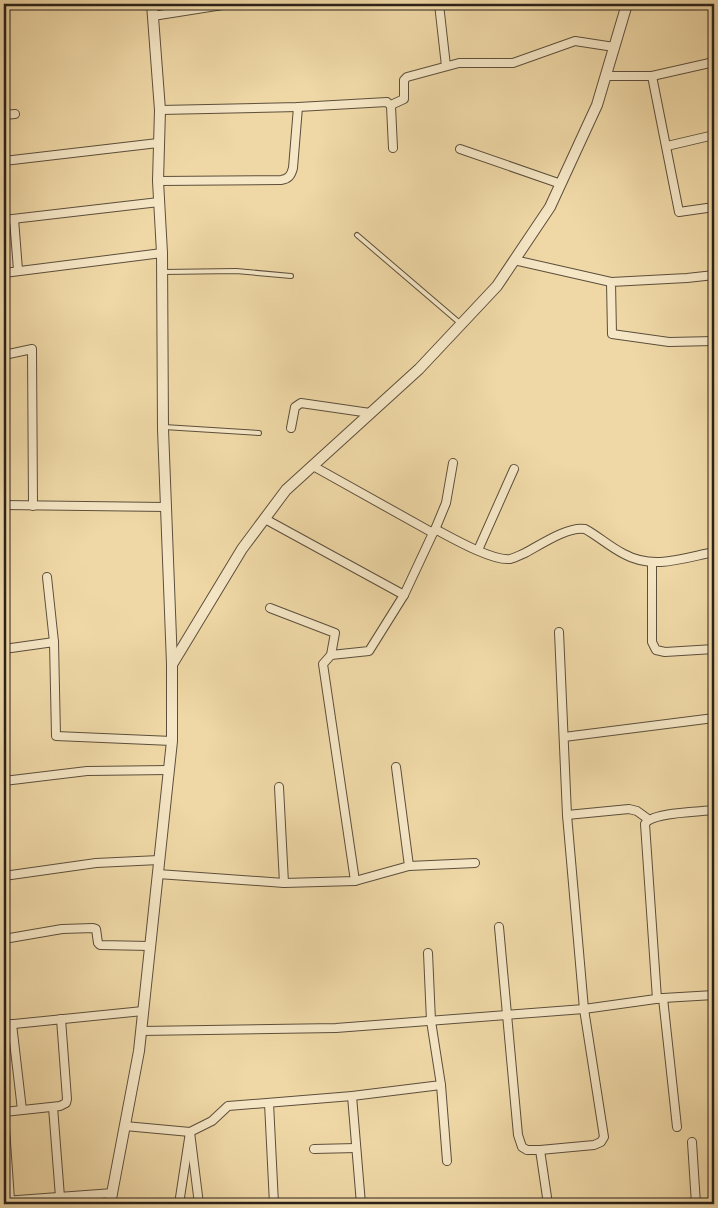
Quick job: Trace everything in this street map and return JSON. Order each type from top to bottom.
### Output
[{"type":"street","points":[[110,1204],[142,1031],[172,741],[172,664],[163,427],[162,252],[158,202],[160,110],[152,4]]},
{"type":"street","points":[[153,16],[229,4]]},
{"type":"street","points":[[439,4],[446,66]]},
{"type":"street","points":[[172,664],[242,549],[286,490],[419,369],[497,286],[550,207],[561,184],[597,105],[627,4]]},
{"type":"street","points":[[391,105],[404,99],[404,80],[407,77],[446,66],[475,62],[513,63],[575,41],[614,47]]},
{"type":"street","points":[[605,76],[652,76],[714,62]]},
{"type":"street","points":[[652,76],[679,212],[714,207]]},
{"type":"street","points":[[160,110],[298,107],[387,102],[391,105]]},
{"type":"street","points":[[391,105],[392,148]]},
{"type":"street","points":[[158,181],[281,180],[287,178],[292,173],[293,168],[298,107]]},
{"type":"street","points":[[4,116],[15,114]]},
{"type":"street","points":[[667,146],[714,135]]},
{"type":"street","points":[[4,160],[158,144]]},
{"type":"street","points":[[460,149],[561,184]]},
{"type":"street","points":[[4,220],[158,202]]},
{"type":"street","points":[[14,218],[18,270]]},
{"type":"street","points":[[4,273],[162,252]]},
{"type":"street","points":[[514,260],[611,282],[714,275]]},
{"type":"street","points":[[611,282],[612,334],[669,342],[714,341]]},
{"type":"street","points":[[4,355],[32,349],[34,506]]},
{"type":"street","points":[[291,428],[295,407],[301,403],[370,413]]},
{"type":"street","points":[[331,655],[369,651],[404,595],[434,531],[446,503],[453,463]]},
{"type":"street","points":[[313,466],[434,531],[478,550],[510,559],[565,532],[579,528],[592,532],[624,554],[640,561],[652,563],[666,562],[714,552]]},
{"type":"street","points":[[478,550],[514,468]]},
{"type":"street","points":[[4,505],[166,507]]},
{"type":"street","points":[[265,519],[404,595]]},
{"type":"street","points":[[652,563],[652,642],[656,650],[665,652],[714,650]]},
{"type":"street","points":[[46,577],[54,642],[56,736],[172,741]]},
{"type":"street","points":[[270,608],[335,633],[331,655],[322,664],[354,881]]},
{"type":"street","points":[[499,928],[506,1015],[522,1147],[528,1150],[540,1150],[594,1145],[601,1142],[604,1137],[584,1009],[567,815],[559,632]]},
{"type":"street","points":[[4,649],[54,642]]},
{"type":"street","points":[[564,737],[714,718]]},
{"type":"street","points":[[396,767],[409,866]]},
{"type":"street","points":[[4,781],[87,771],[169,770]]},
{"type":"street","points":[[279,787],[284,884]]},
{"type":"street","points":[[567,815],[629,809],[638,811],[648,819]]},
{"type":"street","points":[[677,1126],[660,998],[644,824],[648,819],[657,816],[714,810]]},
{"type":"street","points":[[4,876],[96,863],[159,860]]},
{"type":"street","points":[[158,874],[284,884],[354,881],[409,866],[475,863]]},
{"type":"street","points":[[4,939],[62,929],[93,928],[97,932],[98,943],[104,946],[150,946]]},
{"type":"street","points":[[428,952],[431,1021],[441,1085],[448,1161]]},
{"type":"street","points":[[142,1031],[336,1028],[584,1009],[660,998],[714,994]]},
{"type":"street","points":[[4,1025],[144,1011]]},
{"type":"street","points":[[61,1019],[67,1101],[63,1106],[4,1113],[7,1201],[112,1193]]},
{"type":"street","points":[[12,1024],[22,1110]]},
{"type":"street","points":[[125,1126],[190,1132],[212,1121],[228,1106],[352,1096],[441,1085]]},
{"type":"street","points":[[352,1096],[361,1204]]},
{"type":"street","points":[[269,1103],[274,1204]]},
{"type":"street","points":[[53,1107],[60,1197]]},
{"type":"street","points":[[179,1204],[190,1132]]},
{"type":"street","points":[[190,1132],[199,1204]]},
{"type":"street","points":[[692,1142],[696,1204]]},
{"type":"street","points":[[314,1149],[356,1148]]},
{"type":"street","points":[[540,1150],[548,1204]]},
{"type":"lane","points":[[357,235],[461,324]]},
{"type":"lane","points":[[162,272],[236,271],[291,276]]},
{"type":"lane","points":[[163,427],[259,433]]}]
